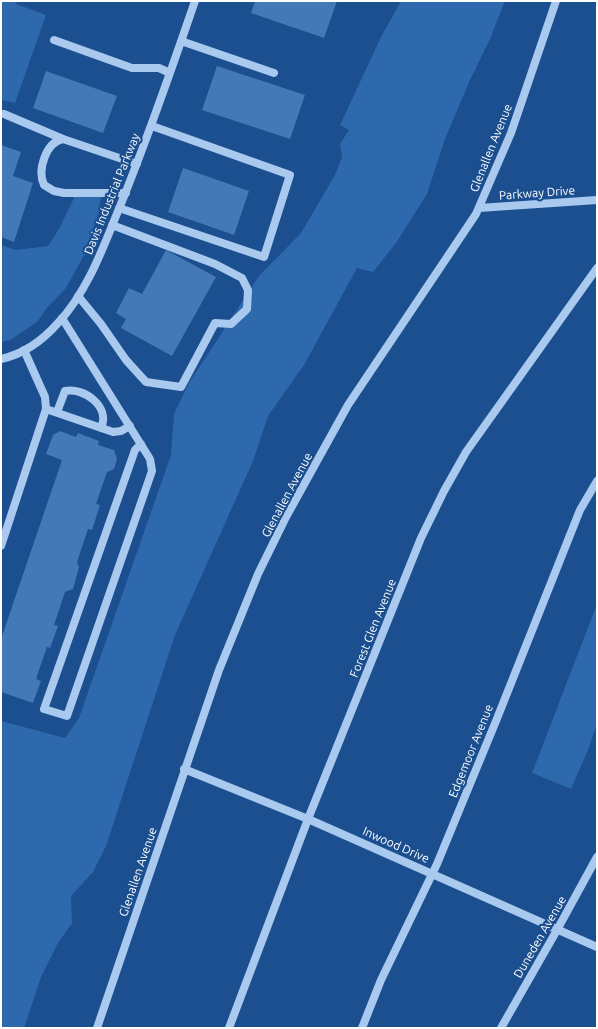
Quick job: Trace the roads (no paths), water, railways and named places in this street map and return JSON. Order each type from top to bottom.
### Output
[{"type":"street","name":"Davis Industrial Parkway","points":[[1,359],[35,345],[62,318],[85,286],[120,208],[152,126],[195,1]]},
{"type":"street","name":"Glenallen Avenue","points":[[97,1028],[219,670],[258,574],[286,517],[348,405],[476,214],[511,133],[556,1]]},
{"type":"street","points":[[54,40],[132,68],[159,68],[170,73]]},
{"type":"street","points":[[181,41],[274,73]]},
{"type":"street","points":[[4,114],[63,138],[137,164]]},
{"type":"street","points":[[120,208],[264,257],[290,174],[152,126]]},
{"type":"street","points":[[63,138],[53,143],[47,150],[44,160],[42,181],[49,188],[64,193],[126,193]]},
{"type":"street","name":"Parkway Drive","points":[[479,208],[597,200]]},
{"type":"street","points":[[78,296],[101,324],[126,360],[146,382],[181,387],[215,323],[231,324],[247,309],[248,290],[242,278],[215,264],[112,225]]},
{"type":"street","name":"Forest Glen Avenue","points":[[229,1028],[308,819],[421,538],[444,490],[489,418],[597,268]]},
{"type":"street","points":[[62,318],[130,426],[141,444],[150,459],[152,471],[67,716],[44,709],[134,450],[141,444]]},
{"type":"street","points":[[1,546],[46,409],[45,397],[24,350]]},
{"type":"street","points":[[57,412],[65,391],[69,390],[84,394],[94,399],[101,409],[104,421],[101,428]]},
{"type":"street","points":[[46,409],[114,432],[121,431],[130,426]]},
{"type":"street","name":"Edgemoor Avenue","points":[[362,1028],[389,962],[432,874],[496,721],[580,510],[597,480]]},
{"type":"street","name":"Inwood Drive","points":[[184,769],[308,819],[597,947]]},
{"type":"street","name":"Duneden Avenue","points":[[501,1028],[597,857]]}]
